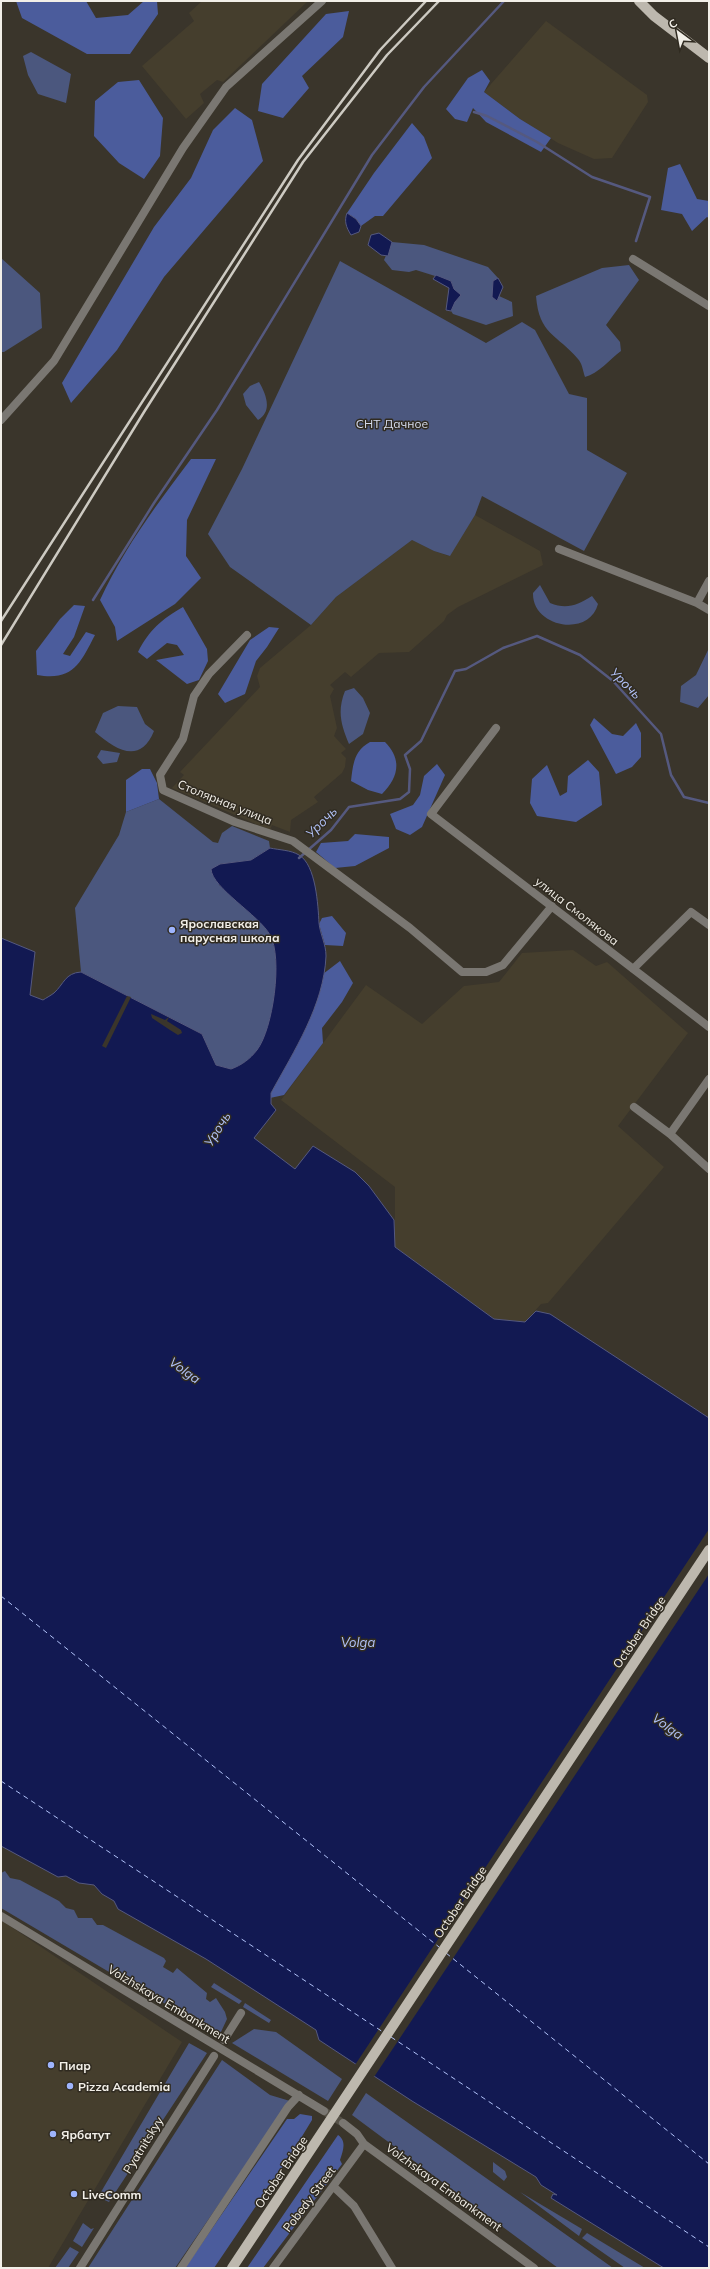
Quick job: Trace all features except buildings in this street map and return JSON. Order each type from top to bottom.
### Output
[{"type":"main road","points":[[640,1],[654,16],[709,58]]},
{"type":"main road","name":"October Bridge","points":[[232,2268],[709,1550]]},
{"type":"street","points":[[1,420],[54,361],[183,148],[226,87],[322,1]]},
{"type":"street","points":[[634,259],[709,306]]},
{"type":"street","points":[[559,549],[697,603],[709,610]]},
{"type":"street","points":[[697,603],[709,581]]},
{"type":"street","name":"Столярная улица","points":[[247,635],[209,674],[194,696],[183,739],[160,776],[163,790],[235,822],[292,841],[410,928],[462,972],[486,972],[503,965],[552,906]]},
{"type":"street","name":"улица Смолякова","points":[[496,728],[431,814],[709,1027]]},
{"type":"street","points":[[633,969],[691,912],[709,924]]},
{"type":"street","points":[[670,1134],[709,1079]]},
{"type":"street","points":[[634,1107],[670,1134],[709,1169]]},
{"type":"street","name":"Volzhskaya Embankment","points":[[1,1916],[324,2111]]},
{"type":"street","points":[[224,2040],[241,2013]]},
{"type":"street","name":"Pyatnitskyy","points":[[80,2268],[214,2056]]},
{"type":"street","points":[[181,2268],[288,2107],[299,2095]]},
{"type":"street","name":"Volzhskaya Embankment","points":[[343,2123],[357,2134],[364,2144],[534,2268]]},
{"type":"street","name":"Pobedy Street","points":[[273,2268],[334,2187],[364,2144]]},
{"type":"street","points":[[334,2187],[354,2206],[392,2268]]},
{"type":"shaded area","points":[[16,1],[86,1],[96,18],[128,15],[144,1],[157,1],[158,14],[130,54],[87,54],[22,18]]},
{"type":"shaded area","points":[[202,1],[308,1],[223,82],[217,80],[200,94],[204,103],[186,119],[142,66],[194,21],[189,13]]},
{"type":"shaded area","points":[[349,11],[343,37],[302,76],[309,88],[283,118],[258,111],[262,84],[326,14]]},
{"type":"shaded area","points":[[546,21],[647,95],[648,102],[612,158],[594,159],[558,143],[520,119],[484,92]]},
{"type":"shaded area","points":[[482,70],[490,81],[484,92],[520,119],[551,138],[541,152],[486,122],[473,108],[467,122],[455,119],[446,109],[468,78]]},
{"type":"shaded area","points":[[139,80],[163,118],[160,156],[144,179],[119,163],[94,136],[95,101],[118,82]]},
{"type":"shaded area","points":[[235,108],[252,120],[263,161],[164,277],[117,350],[71,403],[62,383],[154,227],[191,178],[213,130]]},
{"type":"shaded area","points":[[412,123],[424,137],[432,158],[383,216],[375,216],[361,226],[356,219],[347,213],[374,173]]},
{"type":"shaded area","points":[[680,164],[697,199],[709,201],[709,218],[707,217],[692,231],[682,214],[661,210],[668,168]]},
{"type":"shaded area","points":[[191,459],[216,459],[187,520],[186,556],[201,578],[175,604],[117,641],[115,627],[100,600],[130,544]]},
{"type":"shaded area","points":[[475,515],[540,551],[543,565],[458,607],[447,615],[444,621],[409,652],[379,653],[351,677],[345,672],[330,685],[334,689],[330,696],[337,728],[334,736],[346,749],[341,753],[346,758],[345,767],[342,773],[314,797],[318,802],[291,820],[290,832],[272,825],[270,830],[172,788],[184,775],[180,772],[260,687],[257,676],[260,668],[311,625],[336,597],[412,540],[434,551],[449,556]]},
{"type":"shaded area","points":[[74,605],[85,606],[74,637],[63,654],[70,656],[86,632],[95,635],[90,645],[80,662],[67,673],[49,676],[37,675],[36,651],[60,619]]},
{"type":"shaded area","points":[[183,607],[207,649],[208,661],[199,680],[187,684],[156,660],[184,655],[177,645],[167,643],[147,659],[138,652],[147,637],[157,626]]},
{"type":"shaded area","points":[[269,627],[279,628],[256,661],[245,694],[225,703],[218,694],[250,640]]},
{"type":"shaded area","points":[[594,718],[612,734],[623,736],[636,723],[641,733],[641,757],[632,767],[616,774],[590,725]]},
{"type":"shaded area","points":[[370,742],[385,742],[390,748],[396,761],[395,775],[388,788],[382,794],[368,790],[351,781],[355,758],[357,754]]},
{"type":"shaded area","points":[[588,760],[599,772],[602,805],[576,822],[537,816],[530,803],[532,779],[547,765],[560,796],[567,792],[568,776]]},
{"type":"shaded area","points":[[437,764],[445,775],[422,827],[410,835],[396,829],[390,814],[413,805],[420,795],[424,776]]},
{"type":"shaded area","points":[[142,769],[150,769],[157,783],[159,799],[126,812],[126,780]]},
{"type":"shaded area","points":[[355,834],[389,837],[389,848],[355,866],[335,868],[316,852],[321,843],[348,841]]},
{"type":"shaded area","points":[[332,916],[346,933],[343,946],[325,945],[319,924],[322,918]]},
{"type":"shaded area","points":[[573,950],[596,966],[607,962],[688,1033],[618,1126],[664,1167],[548,1303],[541,1304],[525,1322],[496,1320],[395,1247],[395,1187],[281,1100],[366,985],[422,1024],[464,986],[499,982],[522,953]]},
{"type":"shaded area","points":[[340,961],[353,983],[342,1002],[322,1028],[323,1043],[284,1095],[270,1098],[271,1093],[312,1014],[323,974]]},
{"type":"shaded area","points":[[1,1920],[182,2042],[48,2268],[1,2268]]},
{"type":"shaded area","points":[[300,2114],[312,2116],[312,2120],[290,2156],[214,2268],[185,2268],[287,2119],[294,2119]]},
{"type":"shaded area","points":[[338,2135],[343,2140],[343,2150],[340,2160],[342,2164],[263,2268],[247,2268]]},
{"type":"green space","points":[[31,52],[71,74],[66,103],[38,94],[28,75],[23,56]]},
{"type":"green space","points":[[392,242],[424,245],[488,267],[498,278],[493,281],[497,301],[499,296],[512,302],[513,316],[486,325],[453,314],[451,311],[455,296],[451,281],[416,270],[409,272],[392,270],[384,260]]},
{"type":"green space","points":[[1,258],[40,293],[42,328],[4,352],[1,352]]},
{"type":"green space","name":"СНТ Дачное","points":[[340,261],[486,343],[522,322],[535,330],[569,394],[587,398],[587,450],[627,473],[584,551],[482,496],[475,515],[450,556],[434,551],[412,540],[336,597],[311,625],[230,567],[208,534],[242,469]]},
{"type":"green space","points":[[629,265],[639,280],[606,325],[620,342],[621,351],[595,373],[585,377],[579,361],[550,333],[545,326],[538,309],[536,296],[602,268]]},
{"type":"green space","points":[[259,382],[266,397],[267,407],[263,416],[258,420],[246,405],[243,394],[250,386]]},
{"type":"green space","points":[[540,585],[550,603],[556,605],[572,606],[592,596],[598,604],[593,615],[584,621],[573,624],[562,624],[541,614],[535,605],[533,593]]},
{"type":"green space","points":[[709,648],[709,695],[698,708],[680,702],[681,686],[696,675]]},
{"type":"green space","points":[[354,688],[363,698],[370,713],[363,734],[349,744],[342,724],[341,705],[345,691]]},
{"type":"green space","points":[[118,706],[137,707],[145,724],[154,731],[148,742],[142,748],[135,751],[119,749],[95,732],[103,713]]},
{"type":"green space","points":[[101,750],[120,753],[117,762],[103,764],[97,757]]},
{"type":"green space","name":"Ярославская парусная школа","points":[[159,799],[213,842],[218,843],[222,833],[232,826],[269,841],[270,848],[251,860],[220,864],[219,885],[248,909],[262,923],[271,937],[276,962],[275,994],[264,1040],[258,1050],[249,1059],[243,1064],[231,1069],[216,1065],[202,1034],[81,972],[75,908],[119,835],[126,812]]},
{"type":"green space","points":[[5,1871],[10,1878],[20,1880],[59,1901],[66,1908],[74,1910],[78,1918],[92,1918],[97,1925],[103,1925],[164,1958],[166,1961],[163,1967],[173,1973],[177,1968],[207,1993],[206,1999],[210,2002],[216,1998],[225,2012],[227,2019],[220,2034],[126,1982],[1,1908],[1,1873]]},
{"type":"green space","points":[[214,1983],[242,2001],[239,2004],[211,1987]]},
{"type":"green space","points":[[245,2003],[271,2020],[269,2023],[243,2007]]},
{"type":"green space","points":[[254,2029],[276,2032],[342,2079],[328,2101],[232,2043]]},
{"type":"green space","points":[[189,2043],[207,2053],[109,2202],[98,2197]]},
{"type":"green space","points":[[222,2060],[270,2095],[290,2101],[175,2268],[88,2268]]},
{"type":"green space","points":[[366,2093],[613,2268],[558,2268],[352,2115]]},
{"type":"green space","points":[[493,2162],[505,2171],[507,2177],[504,2181],[493,2172]]},
{"type":"green space","points":[[520,2192],[582,2229],[579,2236]]},
{"type":"green space","points":[[83,2223],[91,2229],[94,2228],[82,2247],[73,2241]]},
{"type":"green space","points":[[587,2233],[645,2268],[625,2268],[582,2238]]},
{"type":"green space","points":[[70,2247],[79,2252],[68,2268],[55,2268]]},
{"type":"water","points":[[347,213],[356,219],[361,226],[359,232],[351,235],[346,224]]},
{"type":"water","points":[[379,233],[392,242],[388,256],[381,255],[368,245],[371,235]]},
{"type":"water","points":[[436,275],[451,281],[454,289],[461,295],[455,302],[451,311],[446,310],[449,288],[433,279]]},
{"type":"water","points":[[498,278],[503,287],[497,301],[492,297],[493,281]]},
{"type":"water","name":"Volga","points":[[270,848],[296,853],[305,860],[309,867],[315,886],[320,927],[326,956],[320,992],[314,1010],[298,1044],[271,1093],[271,1104],[276,1110],[254,1138],[295,1169],[313,1146],[355,1172],[369,1186],[394,1220],[395,1247],[494,1319],[525,1322],[536,1311],[550,1314],[709,1418],[709,2268],[664,2268],[551,2198],[553,2194],[557,2195],[541,2185],[536,2177],[412,2101],[319,2040],[316,2030],[206,1959],[118,1909],[114,1901],[102,1894],[94,1885],[79,1883],[66,1876],[58,1877],[1,1846],[1,938],[35,952],[30,995],[43,1000],[54,993],[71,974],[81,972],[202,1034],[216,1065],[231,1069],[239,1066],[249,1059],[263,1040],[272,1010],[276,976],[276,960],[274,946],[270,935],[256,919],[219,885],[213,876],[211,869],[220,864],[251,860]]},
{"type":"pier","points":[[127,996],[131,997],[106,1048],[102,1046]]},
{"type":"pier","points":[[151,1014],[165,1020],[169,1017],[167,1021],[181,1030],[182,1033],[178,1035],[152,1018]]},
{"type":"pier","points":[[709,1529],[709,1574],[374,2077],[355,2065]]},
{"type":"waterway","points":[[93,600],[154,503],[217,410],[372,155],[424,87],[504,1]]},
{"type":"waterway","points":[[474,112],[487,116],[537,142],[592,177],[650,197],[636,241]]},
{"type":"waterway","name":"Урочь","points":[[299,858],[331,830],[349,807],[400,799],[409,792],[410,769],[405,755],[421,741],[455,671],[466,669],[503,648],[537,636],[580,655],[613,681],[661,734],[671,775],[684,797],[709,803]]},
{"type":"ferry route","points":[[1,1596],[439,1947]]},
{"type":"ferry route","points":[[1,1781],[383,2032]]},
{"type":"ferry route","points":[[446,1953],[709,2164]]},
{"type":"ferry route","points":[[391,2037],[709,2247]]},
{"type":"tunnel","points":[[324,2111],[343,2123]]},
{"type":"railway","points":[[1,621],[298,160],[380,50],[426,1]]},
{"type":"railway","points":[[1,645],[144,412],[303,162],[387,55],[439,1]]},
{"type":"place","name":"Ярославская парусная школа","points":[[172,930]]},
{"type":"place","name":"Пиар","points":[[51,2065]]},
{"type":"place","name":"Pizza Academia","points":[[70,2086]]},
{"type":"place","name":"Ярбатут","points":[[53,2134]]},
{"type":"place","name":"LiveComm","points":[[74,2194]]}]
